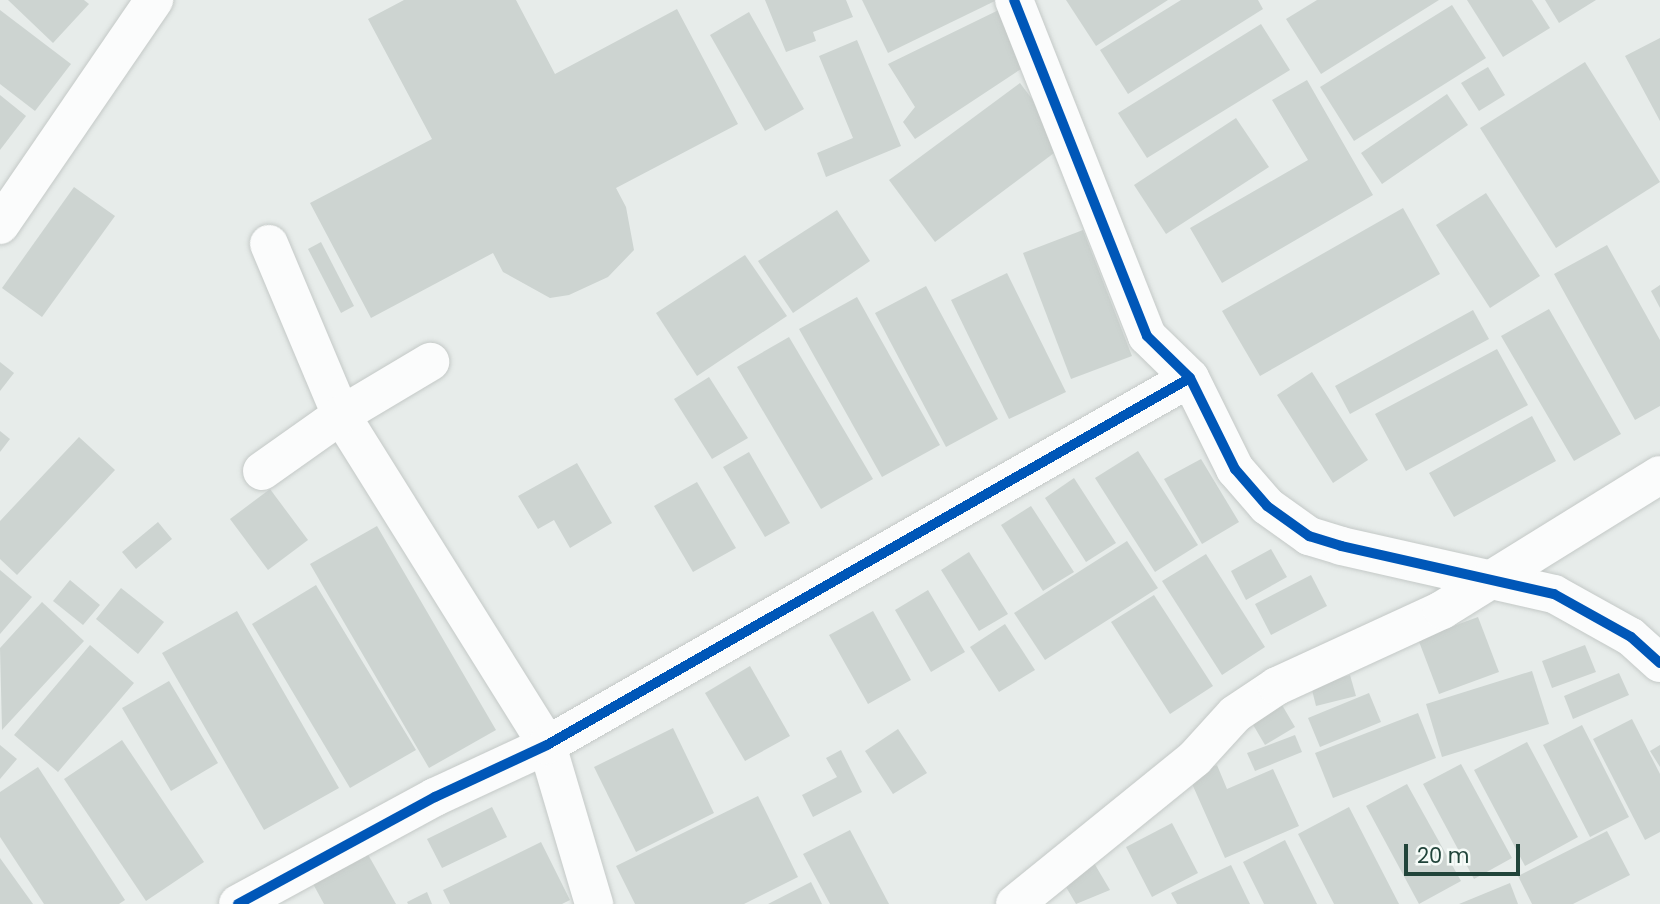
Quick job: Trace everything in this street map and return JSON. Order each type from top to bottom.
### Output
[{"type":"street","points":[[0,225],[154,0]]},
{"type":"street","points":[[1014,0],[1147,336],[1190,378],[1235,469],[1284,520],[1310,537],[1341,547],[1488,582],[1554,594],[1631,637],[1660,663]]},
{"type":"street","points":[[268,244],[341,415],[547,745],[594,904]]},
{"type":"street","points":[[262,471],[341,415],[430,362]]},
{"type":"street","points":[[238,904],[435,797],[547,745],[1190,378]]},
{"type":"street","points":[[1015,904],[1195,758],[1236,715],[1278,686],[1432,615],[1660,475]]},
{"type":"building","points":[[8,0],[84,0],[89,4],[53,43]]},
{"type":"building","points":[[404,0],[516,0],[555,74],[677,9],[738,124],[616,188],[626,207],[634,250],[608,277],[569,295],[550,298],[503,272],[493,253],[371,318],[310,203],[432,139],[368,19]]},
{"type":"building","points":[[765,0],[846,0],[853,17],[813,32],[816,41],[786,52]]},
{"type":"building","points":[[862,0],[997,0],[888,53]]},
{"type":"building","points":[[1066,0],[1168,0],[1096,46]]},
{"type":"building","points":[[1181,0],[1258,0],[1263,9],[1128,94],[1100,50]]},
{"type":"building","points":[[1317,0],[1439,0],[1321,74],[1286,19]]},
{"type":"building","points":[[1467,0],[1532,0],[1550,28],[1503,57]]},
{"type":"building","points":[[1545,0],[1596,0],[1559,23]]},
{"type":"building","points":[[1013,3],[1036,59],[915,139],[903,122],[915,107],[888,64]]},
{"type":"building","points":[[1452,5],[1486,58],[1354,141],[1320,87]]},
{"type":"building","points":[[0,10],[71,64],[35,111],[0,84]]},
{"type":"building","points":[[749,12],[804,109],[765,131],[710,35]]},
{"type":"building","points":[[1261,24],[1290,70],[1147,158],[1118,113]]},
{"type":"building","points":[[1660,38],[1660,121],[1625,56]]},
{"type":"building","points":[[857,40],[901,146],[826,177],[817,153],[853,138],[819,56]]},
{"type":"building","points":[[1585,62],[1660,182],[1556,248],[1480,128]]},
{"type":"building","points":[[1488,67],[1505,95],[1479,111],[1461,83]]},
{"type":"building","points":[[1307,80],[1373,195],[1222,283],[1190,228],[1308,160],[1272,100]]},
{"type":"building","points":[[1020,83],[1066,144],[935,242],[889,180]]},
{"type":"building","points":[[1447,94],[1468,125],[1382,184],[1361,153]]},
{"type":"building","points":[[0,95],[26,116],[0,150]]},
{"type":"building","points":[[1236,118],[1269,167],[1166,234],[1134,185]]},
{"type":"building","points":[[74,187],[115,216],[42,317],[2,288]]},
{"type":"building","points":[[1486,193],[1540,276],[1490,308],[1436,225]]},
{"type":"building","points":[[1403,208],[1440,274],[1260,376],[1222,311]]},
{"type":"building","points":[[837,210],[870,261],[793,313],[758,261]]},
{"type":"building","points":[[1083,230],[1132,356],[1071,379],[1023,253]]},
{"type":"building","points":[[321,242],[354,306],[341,313],[308,249]]},
{"type":"building","points":[[1607,245],[1660,340],[1660,406],[1635,420],[1554,274]]},
{"type":"building","points":[[745,255],[787,316],[697,376],[656,313]]},
{"type":"building","points":[[1007,273],[1066,392],[1009,419],[951,300]]},
{"type":"building","points":[[1660,285],[1660,308],[1651,291]]},
{"type":"building","points":[[926,286],[998,419],[946,447],[875,313]]},
{"type":"building","points":[[857,297],[940,445],[882,477],[799,329]]},
{"type":"building","points":[[1549,309],[1621,434],[1574,461],[1501,336]]},
{"type":"building","points":[[1473,310],[1489,339],[1350,414],[1335,386]]},
{"type":"building","points":[[789,337],[873,479],[821,509],[737,367]]},
{"type":"building","points":[[1497,349],[1528,405],[1406,471],[1375,414]]},
{"type":"building","points":[[0,362],[14,373],[0,391]]},
{"type":"building","points":[[1312,372],[1368,460],[1333,483],[1277,395]]},
{"type":"building","points":[[709,377],[748,438],[712,459],[674,399]]},
{"type":"building","points":[[1532,416],[1556,461],[1454,517],[1429,473]]},
{"type":"building","points":[[0,431],[10,439],[0,452]]},
{"type":"building","points":[[79,437],[115,470],[17,575],[0,559],[0,521]]},
{"type":"building","points":[[1138,451],[1198,545],[1155,572],[1095,478]]},
{"type":"building","points":[[749,452],[790,523],[765,537],[723,467]]},
{"type":"building","points":[[1201,459],[1239,522],[1202,544],[1164,479]]},
{"type":"building","points":[[577,463],[612,523],[570,548],[554,520],[538,529],[518,496]]},
{"type":"building","points":[[1074,478],[1116,543],[1086,562],[1045,498]]},
{"type":"building","points":[[697,482],[736,548],[693,572],[654,506]]},
{"type":"building","points":[[270,489],[308,540],[268,570],[230,519]]},
{"type":"building","points":[[1031,506],[1074,572],[1043,591],[1001,525]]},
{"type":"building","points":[[158,522],[172,539],[136,569],[122,552]]},
{"type":"building","points":[[377,526],[496,730],[429,768],[310,564]]},
{"type":"building","points":[[1127,541],[1158,588],[1045,660],[1014,613]]},
{"type":"building","points":[[1271,549],[1287,577],[1246,600],[1231,571]]},
{"type":"building","points":[[969,552],[1008,614],[979,631],[941,570]]},
{"type":"building","points":[[1206,554],[1265,647],[1222,675],[1162,581]]},
{"type":"building","points":[[0,570],[32,597],[0,634]]},
{"type":"building","points":[[1311,575],[1327,606],[1271,635],[1255,604]]},
{"type":"building","points":[[70,580],[100,605],[83,625],[53,601]]},
{"type":"building","points":[[316,585],[416,750],[350,788],[252,624]]},
{"type":"building","points":[[121,588],[164,622],[138,654],[96,619]]},
{"type":"building","points":[[928,590],[965,652],[931,672],[895,610]]},
{"type":"building","points":[[1154,595],[1213,686],[1170,714],[1111,622]]},
{"type":"building","points":[[42,602],[84,641],[2,730],[0,648]]},
{"type":"building","points":[[237,611],[339,788],[264,830],[162,653]]},
{"type":"building","points":[[873,611],[911,680],[868,704],[829,635]]},
{"type":"building","points":[[1478,617],[1499,672],[1439,694],[1418,639]]},
{"type":"building","points":[[1005,624],[1035,670],[999,692],[970,647]]},
{"type":"building","points":[[90,645],[134,683],[58,772],[14,735]]},
{"type":"building","points":[[1585,645],[1596,672],[1552,688],[1542,661]]},
{"type":"building","points":[[750,666],[790,736],[745,761],[705,693]]},
{"type":"building","points":[[1532,671],[1549,724],[1442,757],[1426,704]]},
{"type":"building","points":[[1619,673],[1629,695],[1573,719],[1564,696]]},
{"type":"building","points":[[1350,675],[1356,696],[1316,706],[1311,686]]},
{"type":"building","points":[[169,681],[218,763],[171,791],[122,708]]},
{"type":"building","points":[[1369,693],[1381,722],[1320,747],[1308,718]]},
{"type":"building","points":[[1282,705],[1295,727],[1265,745],[1252,723]]},
{"type":"building","points":[[1418,713],[1436,758],[1333,798],[1315,753]]},
{"type":"building","points":[[1632,719],[1660,774],[1660,832],[1645,840],[1593,739]]},
{"type":"building","points":[[1582,725],[1629,817],[1590,837],[1543,745]]},
{"type":"building","points":[[673,728],[714,813],[636,852],[594,767]]},
{"type":"building","points":[[898,729],[927,773],[893,794],[865,751]]},
{"type":"building","points":[[1295,735],[1302,752],[1255,771],[1247,753]]},
{"type":"building","points":[[122,740],[204,862],[146,901],[64,779]]},
{"type":"building","points":[[1527,742],[1578,837],[1525,866],[1474,770]]},
{"type":"building","points":[[0,745],[17,759],[0,779]]},
{"type":"building","points":[[1660,745],[1660,767],[1650,751]]},
{"type":"building","points":[[841,750],[862,792],[813,817],[802,795],[837,777],[826,758]]},
{"type":"building","points":[[1461,764],[1512,858],[1474,879],[1423,784]]},
{"type":"building","points":[[1217,765],[1227,789],[1273,769],[1299,826],[1225,858],[1189,777]]},
{"type":"building","points":[[38,767],[125,900],[119,904],[44,904],[0,837],[0,792]]},
{"type":"building","points":[[1407,784],[1461,881],[1419,904],[1366,806]]},
{"type":"building","points":[[758,796],[798,877],[744,904],[635,904],[616,866]]},
{"type":"building","points":[[492,807],[507,837],[442,868],[427,839]]},
{"type":"building","points":[[1349,807],[1399,904],[1334,904],[1298,834]]},
{"type":"building","points":[[1172,823],[1198,873],[1152,897],[1126,847]]},
{"type":"building","points":[[850,830],[889,904],[830,904],[803,854]]},
{"type":"building","points":[[1607,831],[1630,875],[1573,904],[1532,904],[1518,876]]},
{"type":"building","points":[[1285,840],[1317,904],[1264,904],[1243,862]]},
{"type":"building","points":[[541,842],[570,900],[562,904],[450,904],[443,890]]},
{"type":"building","points":[[366,851],[396,904],[324,904],[312,882]]},
{"type":"building","points":[[0,858],[33,904],[0,904]]},
{"type":"building","points":[[1091,858],[1110,890],[1076,904],[1059,875]]},
{"type":"building","points":[[1231,865],[1250,904],[1177,904],[1171,893]]},
{"type":"building","points":[[811,882],[822,904],[768,904]]},
{"type":"building","points":[[1510,883],[1518,904],[1459,904]]},
{"type":"building","points":[[427,892],[432,904],[408,904],[407,902]]},
{"type":"cycle path","points":[[1014,0],[1147,336],[1190,378],[1235,469],[1267,506],[1309,536],[1341,546],[1554,594],[1631,637],[1660,663]]},
{"type":"cycle path","points":[[238,904],[435,797],[547,745],[1190,378]]}]
